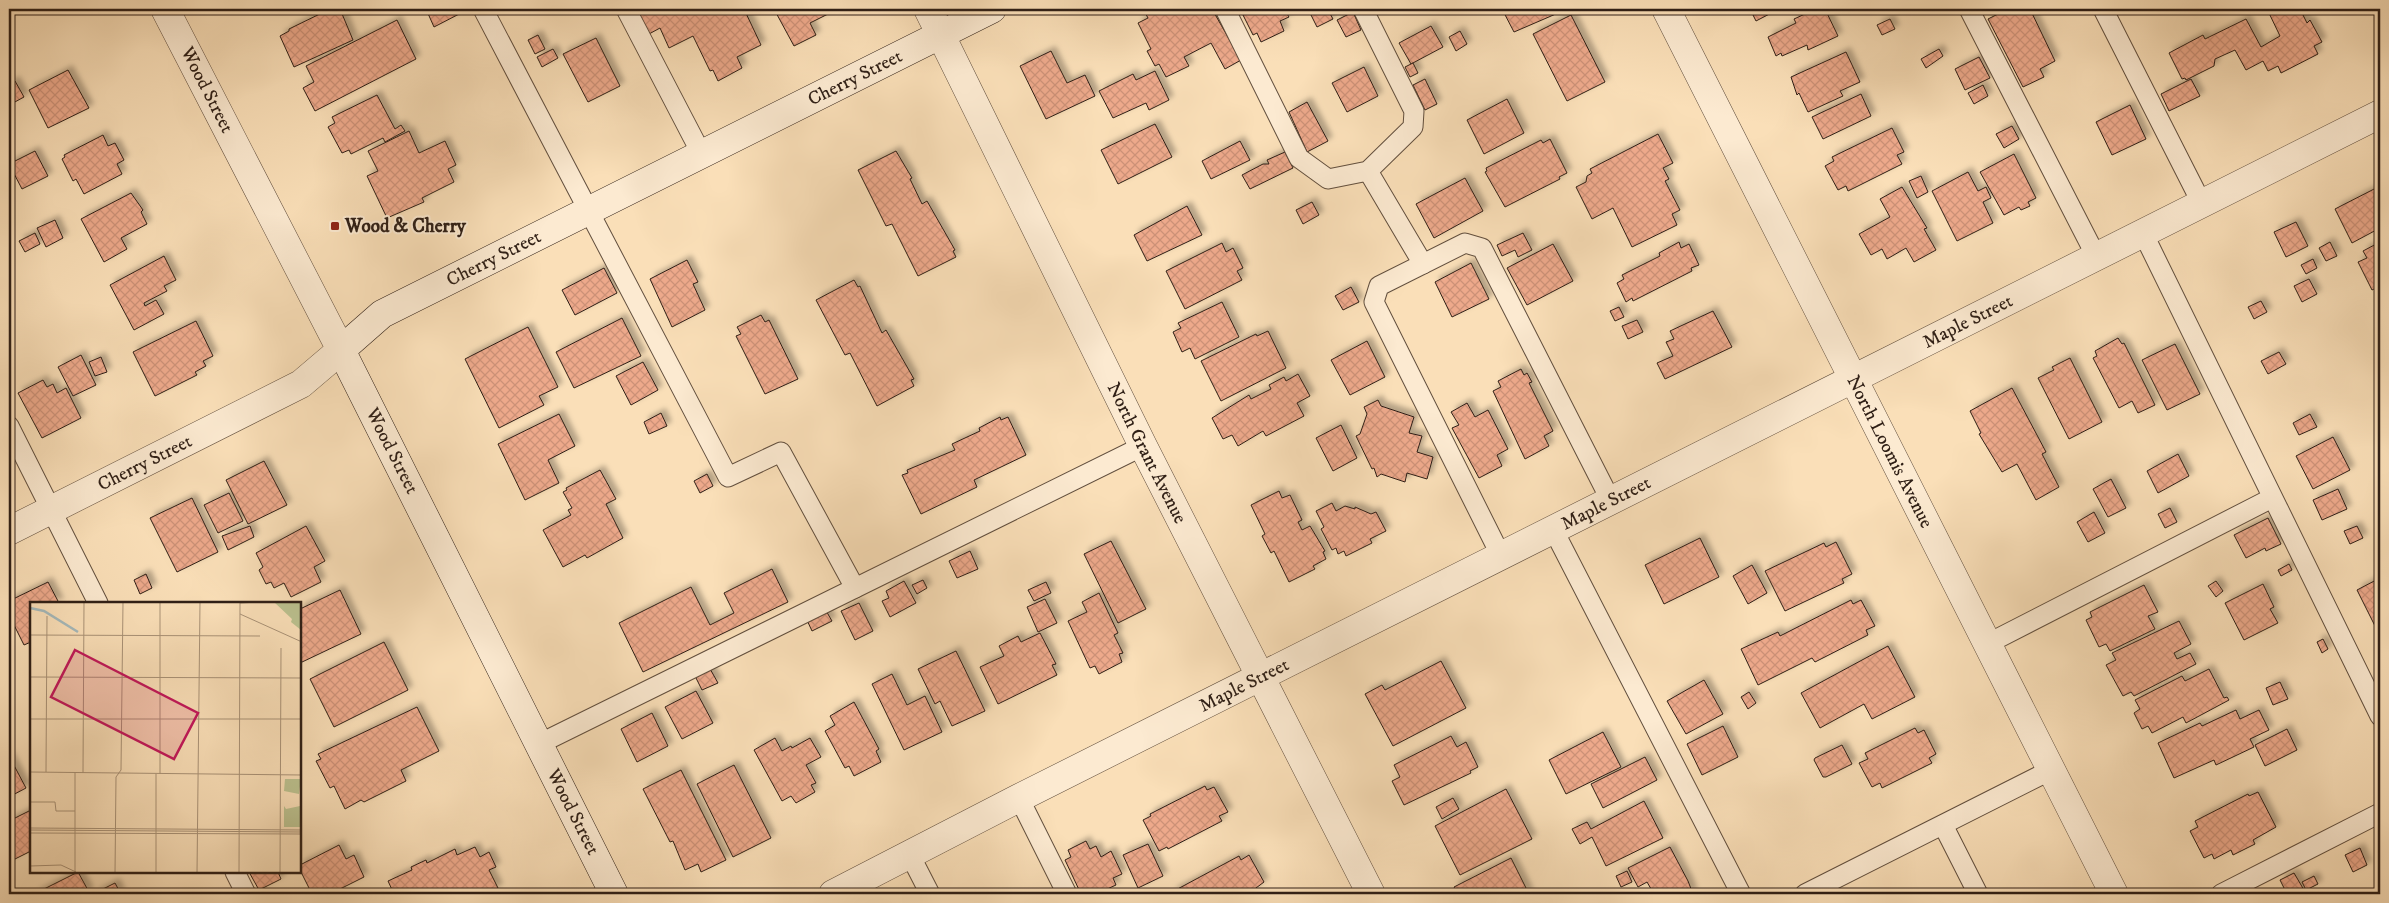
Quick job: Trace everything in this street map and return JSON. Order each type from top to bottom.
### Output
[{"type":"street","name":"Wood Street","points":[[165,9],[341,350],[614,894]]},
{"type":"street","name":"North Grant Avenue","points":[[928,9],[1143,446],[1371,894]]},
{"type":"street","name":"Cherry Street","points":[[9,531],[301,384],[382,314],[992,9]]},
{"type":"street","name":"North Loomis Avenue","points":[[1666,9],[2114,894]]},
{"type":"street","name":"Maple Street","points":[[833,894],[1019,798],[1554,531],[2380,114]]},
{"type":"lane","points":[[483,9],[728,477],[781,452],[855,588]]},
{"type":"lane","points":[[626,9],[701,153]]},
{"type":"lane","points":[[1225,9],[1299,158],[1328,179],[1368,171],[1413,126],[1414,111],[1363,9]]},
{"type":"lane","points":[[1969,9],[2096,256]]},
{"type":"lane","points":[[2103,9],[2202,204]]},
{"type":"lane","points":[[1368,171],[1422,264]]},
{"type":"lane","points":[[2143,233],[2380,716]]},
{"type":"lane","points":[[1501,556],[1374,302],[1379,286],[1422,264],[1465,243],[1482,248],[1611,501]]},
{"type":"lane","points":[[9,426],[97,602]]},
{"type":"lane","points":[[540,744],[1143,446]]},
{"type":"lane","points":[[1987,644],[2272,498]]},
{"type":"lane","points":[[1554,531],[1741,894]]},
{"type":"lane","points":[[1805,894],[2051,770]]},
{"type":"lane","points":[[1019,798],[1067,894]]},
{"type":"lane","points":[[2221,894],[2380,813]]},
{"type":"lane","points":[[1943,825],[1978,894]]},
{"type":"lane","points":[[910,855],[930,894]]},
{"type":"lane","points":[[236,873],[246,894]]},
{"type":"building","points":[[270,9],[279,9],[272,13]]},
{"type":"building","points":[[279,9],[292,9],[281,14]]},
{"type":"building","points":[[330,9],[340,9],[353,40],[294,67],[280,36],[289,31],[289,29]]},
{"type":"building","points":[[426,9],[461,9],[463,12],[434,27]]},
{"type":"building","points":[[647,9],[720,9],[721,11],[744,9],[761,45],[737,57],[742,68],[718,81],[713,70],[710,71],[693,36],[669,48],[660,28],[649,34],[638,13]]},
{"type":"building","points":[[774,9],[832,9],[829,10],[830,13],[810,23],[816,35],[794,46]]},
{"type":"building","points":[[1143,9],[1186,9],[1189,14],[1199,9],[1212,9],[1241,60],[1225,69],[1211,43],[1184,57],[1189,66],[1166,77],[1159,64],[1155,66],[1147,51],[1151,49],[1138,23],[1148,18]]},
{"type":"building","points":[[1240,9],[1284,9],[1289,17],[1280,21],[1284,31],[1261,42],[1257,33],[1253,35]]},
{"type":"building","points":[[1308,9],[1330,9],[1328,10],[1333,19],[1317,27]]},
{"type":"building","points":[[1502,9],[1565,9],[1565,10],[1514,32]]},
{"type":"building","points":[[1750,9],[1779,9],[1756,21]]},
{"type":"building","points":[[1816,9],[1825,9],[1838,36],[1808,50],[1807,45],[1782,56],[1781,53],[1776,56],[1768,37],[1796,23],[1794,19]]},
{"type":"building","points":[[2030,9],[2055,61],[2040,69],[2044,77],[2023,87],[1988,19],[2000,13],[1999,10]]},
{"type":"building","points":[[2272,9],[2300,9],[2307,23],[2310,20],[2322,42],[2314,46],[2318,54],[2281,73],[2278,66],[2268,71],[2263,61],[2246,70],[2235,50],[2215,59],[2214,66],[2186,80],[2185,78],[2182,79],[2169,53],[2203,35],[2205,39],[2246,19],[2261,47],[2280,36],[2268,11]]},
{"type":"building","points":[[1353,12],[1361,30],[1346,37],[1337,20]]},
{"type":"building","points":[[1571,15],[1605,82],[1567,101],[1533,34]]},
{"type":"building","points":[[1890,19],[1895,29],[1882,35],[1877,25]]},
{"type":"building","points":[[397,20],[416,59],[315,111],[303,88],[314,82],[306,66]]},
{"type":"building","points":[[1431,26],[1443,47],[1411,64],[1399,43]]},
{"type":"building","points":[[1460,31],[1467,44],[1456,51],[1449,37]]},
{"type":"building","points":[[538,35],[545,49],[535,54],[528,40]]},
{"type":"building","points":[[596,38],[620,86],[588,102],[563,54]]},
{"type":"building","points":[[553,49],[558,58],[542,67],[537,57]]},
{"type":"building","points":[[1939,49],[1943,56],[1926,68],[1921,59]]},
{"type":"building","points":[[1051,51],[1067,83],[1085,75],[1095,96],[1046,119],[1020,66]]},
{"type":"building","points":[[1846,52],[1860,82],[1840,91],[1843,96],[1808,112],[1799,93],[1797,95],[1791,77]]},
{"type":"building","points":[[1979,57],[1990,78],[1965,90],[1955,69]]},
{"type":"building","points":[[1413,63],[1418,73],[1410,77],[1405,67]]},
{"type":"building","points":[[1364,67],[1378,96],[1347,112],[1332,83]]},
{"type":"building","points":[[68,70],[89,108],[48,128],[29,90]]},
{"type":"building","points":[[1155,71],[1169,100],[1149,110],[1146,103],[1113,118],[1099,91],[1133,74],[1136,80]]},
{"type":"building","points":[[1425,79],[1437,104],[1425,110],[1413,85]]},
{"type":"building","points":[[2191,79],[2200,96],[2169,111],[2161,94]]},
{"type":"building","points":[[15,81],[24,97],[13,103],[9,94],[9,84]]},
{"type":"building","points":[[1983,85],[1988,96],[1974,104],[1968,93]]},
{"type":"building","points":[[1861,94],[1871,116],[1823,139],[1812,117]]},
{"type":"building","points":[[377,95],[395,129],[401,125],[405,131],[385,142],[383,138],[351,154],[349,150],[342,153],[328,127],[335,123],[332,117]]},
{"type":"building","points":[[1507,99],[1524,133],[1484,154],[1467,120]]},
{"type":"building","points":[[1307,102],[1328,141],[1307,152],[1289,112]]},
{"type":"building","points":[[2130,105],[2146,139],[2112,155],[2096,122]]},
{"type":"building","points":[[1155,124],[1172,157],[1118,184],[1101,150]]},
{"type":"building","points":[[2012,126],[2019,139],[2004,148],[1996,134]]},
{"type":"building","points":[[1892,128],[1904,152],[1897,155],[1902,164],[1848,191],[1846,186],[1838,190],[1825,166],[1834,161],[1832,157]]},
{"type":"building","points":[[409,131],[419,153],[445,141],[456,165],[448,169],[454,182],[422,198],[424,202],[387,218],[367,176],[378,171],[368,151]]},
{"type":"building","points":[[1658,134],[1673,163],[1663,168],[1669,179],[1665,181],[1680,210],[1672,214],[1677,225],[1632,247],[1613,208],[1592,219],[1576,187],[1586,182],[1587,176],[1592,173],[1590,169]]},
{"type":"building","points":[[103,135],[108,146],[115,143],[124,160],[117,164],[122,174],[84,194],[76,179],[73,181],[62,159],[65,157],[64,155]]},
{"type":"building","points":[[1550,139],[1567,173],[1559,177],[1560,179],[1505,207],[1485,172],[1487,171],[1486,168],[1541,140],[1543,143]]},
{"type":"building","points":[[1240,141],[1250,160],[1211,179],[1202,161]]},
{"type":"building","points":[[35,151],[48,176],[22,189],[9,164]]},
{"type":"building","points":[[896,151],[912,178],[910,179],[922,204],[927,201],[955,250],[953,251],[956,257],[918,276],[892,224],[886,226],[858,170]]},
{"type":"building","points":[[1285,152],[1293,168],[1250,189],[1242,175],[1263,164],[1269,164],[1267,160]]},
{"type":"building","points":[[2014,154],[2036,198],[2028,202],[2030,206],[2021,210],[2019,207],[2004,215],[1980,172]]},
{"type":"building","points":[[1968,172],[1978,191],[1986,187],[1991,198],[1983,202],[1993,223],[1957,241],[1932,191]]},
{"type":"building","points":[[1921,176],[1928,192],[1917,198],[1909,181]]},
{"type":"building","points":[[1465,178],[1483,211],[1434,238],[1416,204]]},
{"type":"building","points":[[2380,186],[2380,228],[2352,243],[2335,209]]},
{"type":"building","points":[[1902,187],[1927,228],[1924,229],[1936,250],[1914,262],[1906,248],[1887,259],[1882,249],[1871,255],[1859,234],[1890,217],[1880,199]]},
{"type":"building","points":[[131,193],[143,210],[141,212],[147,224],[121,238],[127,249],[104,262],[81,219]]},
{"type":"building","points":[[1312,202],[1319,215],[1303,224],[1296,210]]},
{"type":"building","points":[[1187,206],[1202,235],[1147,261],[1134,235]]},
{"type":"building","points":[[55,220],[63,238],[46,247],[37,228]]},
{"type":"building","points":[[2296,222],[2308,246],[2286,257],[2274,232]]},
{"type":"building","points":[[35,233],[40,244],[25,252],[19,241]]},
{"type":"building","points":[[1523,233],[1532,250],[1518,257],[1515,250],[1502,256],[1497,245]]},
{"type":"building","points":[[1679,242],[1681,248],[1689,244],[1699,265],[1691,268],[1692,271],[1633,301],[1632,298],[1626,302],[1617,283],[1624,279],[1622,275],[1660,256],[1659,253]]},
{"type":"building","points":[[2330,242],[2337,256],[2326,261],[2319,248]]},
{"type":"building","points":[[2380,242],[2380,286],[2372,290],[2358,262],[2367,258],[2363,251]]},
{"type":"building","points":[[1222,243],[1226,252],[1233,248],[1243,268],[1237,271],[1242,280],[1185,309],[1166,271]]},
{"type":"building","points":[[1553,244],[1573,281],[1527,305],[1507,268]]},
{"type":"building","points":[[164,256],[176,280],[164,286],[167,291],[144,303],[145,306],[156,300],[164,314],[134,330],[110,285]]},
{"type":"building","points":[[2313,259],[2317,268],[2306,274],[2301,265]]},
{"type":"building","points":[[687,260],[698,282],[693,284],[705,310],[672,327],[650,279]]},
{"type":"building","points":[[1471,263],[1489,299],[1452,317],[1435,282]]},
{"type":"building","points":[[604,268],[617,293],[575,315],[562,290]]},
{"type":"building","points":[[2309,279],[2317,294],[2302,302],[2294,286]]},
{"type":"building","points":[[854,280],[858,287],[860,286],[882,333],[886,330],[914,379],[911,380],[914,386],[877,406],[850,353],[845,355],[816,300]]},
{"type":"building","points":[[1351,287],[1359,302],[1343,310],[1335,296]]},
{"type":"building","points":[[2261,301],[2267,312],[2254,319],[2248,307]]},
{"type":"building","points":[[1222,302],[1239,337],[1195,359],[1190,348],[1182,352],[1173,332],[1181,328],[1178,323]]},
{"type":"building","points":[[1619,307],[1624,317],[1615,321],[1610,311]]},
{"type":"building","points":[[1713,311],[1732,347],[1665,379],[1657,363],[1673,356],[1666,342],[1674,339],[1670,331]]},
{"type":"building","points":[[761,315],[765,322],[769,320],[798,379],[765,394],[736,336],[741,334],[737,327]]},
{"type":"building","points":[[622,318],[641,356],[574,388],[556,352]]},
{"type":"building","points":[[1637,320],[1643,332],[1628,339],[1622,326]]},
{"type":"building","points":[[196,321],[213,356],[203,361],[206,366],[195,372],[197,375],[155,396],[133,352]]},
{"type":"building","points":[[528,327],[558,387],[539,396],[544,405],[499,428],[465,359]]},
{"type":"building","points":[[1268,331],[1286,368],[1221,401],[1201,361],[1256,334],[1257,336]]},
{"type":"building","points":[[2118,338],[2122,344],[2124,343],[2155,405],[2138,413],[2132,401],[2119,408],[2093,358],[2097,356],[2095,351]]},
{"type":"building","points":[[1367,341],[1385,377],[1350,395],[1331,360]]},
{"type":"building","points":[[2175,344],[2200,394],[2167,410],[2142,360]]},
{"type":"building","points":[[2279,352],[2286,364],[2268,374],[2261,361]]},
{"type":"building","points":[[81,355],[96,385],[73,396],[58,367]]},
{"type":"building","points":[[101,357],[107,372],[95,376],[89,362]]},
{"type":"building","points":[[2070,358],[2102,422],[2069,439],[2038,378],[2054,370],[2052,367]]},
{"type":"building","points":[[643,362],[658,390],[631,405],[616,376]]},
{"type":"building","points":[[1521,369],[1524,375],[1527,373],[1532,382],[1529,383],[1553,431],[1544,436],[1549,446],[1525,459],[1493,391],[1501,387],[1498,381]]},
{"type":"building","points":[[1298,374],[1310,396],[1297,403],[1304,416],[1266,436],[1263,431],[1238,446],[1232,435],[1223,439],[1212,418],[1249,395],[1251,399],[1271,389],[1269,385],[1284,377],[1286,381]]},
{"type":"building","points":[[43,380],[47,387],[53,384],[57,393],[66,388],[81,418],[42,438],[18,393]]},
{"type":"building","points":[[2012,388],[2046,452],[2042,454],[2059,487],[2036,500],[2017,464],[2002,472],[1979,434],[1981,433],[1970,411]]},
{"type":"building","points":[[1378,400],[1381,406],[1414,417],[1409,433],[1422,436],[1417,452],[1433,457],[1427,479],[1407,473],[1405,482],[1381,474],[1377,477],[1374,468],[1372,469],[1356,436],[1360,434],[1367,414],[1364,407]]},
{"type":"building","points":[[1467,403],[1475,417],[1488,410],[1508,449],[1497,455],[1502,466],[1479,478],[1452,428],[1459,425],[1451,412]]},
{"type":"building","points":[[661,413],[667,426],[649,434],[644,422]]},
{"type":"building","points":[[559,414],[575,446],[548,460],[559,483],[525,500],[498,444]]},
{"type":"building","points":[[2310,414],[2317,427],[2299,435],[2293,423]]},
{"type":"building","points":[[1000,417],[1001,420],[1008,417],[1026,455],[974,480],[977,487],[921,514],[902,475],[908,473],[907,470],[955,450],[952,444],[980,431],[979,428]]},
{"type":"building","points":[[1341,425],[1357,458],[1333,471],[1316,438]]},
{"type":"building","points":[[2333,437],[2350,470],[2313,489],[2296,456]]},
{"type":"building","points":[[2178,454],[2189,476],[2158,493],[2147,471]]},
{"type":"building","points":[[264,461],[287,505],[248,524],[226,480]]},
{"type":"building","points":[[600,470],[616,499],[606,504],[623,538],[587,558],[585,555],[563,567],[543,530],[571,515],[568,510],[572,508],[563,492],[567,490],[566,488]]},
{"type":"building","points":[[707,474],[713,486],[700,493],[694,481]]},
{"type":"building","points":[[2111,479],[2126,508],[2108,517],[2093,489]]},
{"type":"building","points":[[2338,489],[2347,509],[2322,520],[2313,500]]},
{"type":"building","points":[[1279,491],[1282,498],[1290,495],[1302,520],[1298,522],[1302,530],[1310,526],[1325,551],[1323,552],[1326,559],[1313,566],[1315,569],[1289,582],[1274,551],[1271,553],[1262,536],[1265,534],[1251,505]]},
{"type":"building","points":[[229,493],[243,521],[218,533],[204,505]]},
{"type":"building","points":[[192,498],[218,552],[177,572],[150,518]]},
{"type":"building","points":[[1332,503],[1336,511],[1345,506],[1355,509],[1355,507],[1371,514],[1376,512],[1386,531],[1370,539],[1372,543],[1346,556],[1344,551],[1338,554],[1336,548],[1332,550],[1321,529],[1324,527],[1316,511]]},
{"type":"building","points":[[2170,508],[2177,522],[2165,528],[2158,514]]},
{"type":"building","points":[[2094,512],[2105,533],[2088,542],[2077,522]]},
{"type":"building","points":[[2268,518],[2281,544],[2266,551],[2265,548],[2246,558],[2234,535]]},
{"type":"building","points":[[250,526],[254,537],[228,550],[222,536]]},
{"type":"building","points":[[306,526],[325,561],[314,567],[321,582],[291,597],[284,583],[274,588],[271,582],[266,584],[259,570],[263,567],[256,553]]},
{"type":"building","points":[[2357,526],[2363,538],[2350,544],[2344,531]]},
{"type":"building","points":[[1700,538],[1719,577],[1664,604],[1645,565]]},
{"type":"building","points":[[1111,541],[1146,609],[1118,623],[1084,554]]},
{"type":"building","points":[[1836,542],[1852,574],[1842,579],[1844,583],[1785,611],[1765,571],[1824,543],[1826,547]]},
{"type":"building","points":[[970,551],[978,569],[957,578],[949,561]]},
{"type":"building","points":[[2289,564],[2292,570],[2281,576],[2278,570]]},
{"type":"building","points":[[1752,565],[1767,593],[1748,604],[1733,576]]},
{"type":"building","points":[[772,569],[788,602],[643,672],[619,623],[691,587],[710,625],[734,613],[724,593]]},
{"type":"building","points":[[146,574],[152,588],[140,594],[134,580]]},
{"type":"building","points":[[2380,578],[2380,626],[2376,628],[2357,590]]},
{"type":"building","points":[[923,580],[927,588],[917,594],[912,585]]},
{"type":"building","points":[[904,581],[916,603],[890,617],[882,601],[889,598],[886,591]]},
{"type":"building","points":[[2216,581],[2223,591],[2216,597],[2208,586]]},
{"type":"building","points":[[48,582],[58,602],[30,602],[30,642],[24,645],[9,615],[9,601]]},
{"type":"building","points":[[1046,582],[1051,593],[1034,601],[1028,590]]},
{"type":"building","points":[[2263,584],[2274,607],[2270,609],[2278,623],[2244,640],[2225,603]]},
{"type":"building","points":[[2144,585],[2158,612],[2148,616],[2155,629],[2110,651],[2106,644],[2099,647],[2086,620],[2092,617],[2090,612]]},
{"type":"building","points":[[340,590],[361,634],[301,663],[301,609]]},
{"type":"building","points":[[1099,593],[1118,633],[1114,635],[1123,653],[1119,654],[1122,662],[1099,674],[1095,666],[1090,668],[1068,621],[1087,612],[1082,602]]},
{"type":"building","points":[[1045,599],[1057,623],[1038,632],[1027,607]]},
{"type":"building","points":[[1851,600],[1853,604],[1861,600],[1875,626],[1866,630],[1868,635],[1815,662],[1812,658],[1758,685],[1741,649],[1778,632],[1780,636]]},
{"type":"building","points":[[859,603],[873,631],[855,640],[841,611]]},
{"type":"building","points":[[825,609],[832,621],[812,631],[806,618]]},
{"type":"building","points":[[2179,621],[2191,644],[2174,653],[2177,659],[2190,653],[2196,664],[2134,696],[2131,692],[2123,696],[2106,665],[2116,660],[2112,653]]},
{"type":"building","points":[[1040,633],[1056,664],[1052,665],[1057,675],[998,704],[980,667],[1004,656],[999,646],[1018,636],[1021,642]]},
{"type":"building","points":[[2323,639],[2328,649],[2322,653],[2317,642]]},
{"type":"building","points":[[384,642],[408,690],[334,727],[310,679]]},
{"type":"building","points":[[1888,646],[1915,697],[1872,719],[1864,704],[1820,728],[1801,693]]},
{"type":"building","points":[[956,651],[985,711],[952,726],[940,701],[935,704],[918,669]]},
{"type":"building","points":[[1441,661],[1466,708],[1393,746],[1365,694],[1382,685],[1385,690]]},
{"type":"building","points":[[709,667],[718,683],[702,690],[694,674]]},
{"type":"building","points":[[2209,669],[2224,698],[2227,697],[2229,700],[2186,723],[2183,717],[2152,733],[2148,726],[2142,729],[2134,713],[2140,709],[2135,700],[2182,676],[2185,681]]},
{"type":"building","points":[[892,674],[907,705],[925,696],[942,732],[904,750],[872,684]]},
{"type":"building","points":[[1704,680],[1723,714],[1686,734],[1667,701]]},
{"type":"building","points":[[2280,682],[2288,699],[2273,705],[2266,688]]},
{"type":"building","points":[[696,691],[713,723],[682,739],[665,707]]},
{"type":"building","points":[[1749,692],[1756,703],[1748,709],[1741,697]]},
{"type":"building","points":[[854,702],[879,749],[876,751],[881,762],[854,776],[849,766],[845,768],[825,731],[835,725],[830,716]]},
{"type":"building","points":[[417,707],[439,751],[401,770],[406,781],[364,802],[361,800],[345,809],[334,786],[330,788],[316,761],[321,759],[318,754]]},
{"type":"building","points":[[2236,710],[2240,719],[2259,710],[2269,730],[2250,739],[2254,747],[2216,765],[2214,760],[2174,778],[2158,743],[2200,723],[2202,726]]},
{"type":"building","points":[[652,713],[668,746],[637,762],[621,729]]},
{"type":"building","points":[[1723,726],[1738,757],[1702,775],[1687,744]]},
{"type":"building","points":[[1915,728],[1918,733],[1924,730],[1936,754],[1929,758],[1932,763],[1882,788],[1880,783],[1872,787],[1859,763],[1868,759],[1865,753]]},
{"type":"building","points":[[2287,729],[2297,750],[2265,766],[2255,745]]},
{"type":"building","points":[[1603,732],[1621,767],[1566,794],[1549,760]]},
{"type":"building","points":[[1451,736],[1457,747],[1466,742],[1478,767],[1470,771],[1471,773],[1404,805],[1392,781],[1400,777],[1394,765]]},
{"type":"building","points":[[775,738],[782,751],[810,738],[821,757],[806,765],[816,783],[811,785],[815,792],[796,803],[791,796],[782,801],[754,750]]},
{"type":"building","points":[[1842,745],[1852,764],[1823,777],[1814,760],[1815,758]]},
{"type":"building","points":[[9,756],[26,788],[9,797]]},
{"type":"building","points":[[1645,757],[1657,780],[1603,808],[1591,784]]},
{"type":"building","points":[[734,765],[771,838],[733,857],[697,784]]},
{"type":"building","points":[[681,770],[726,860],[701,872],[698,864],[685,870],[673,841],[670,842],[643,789]]},
{"type":"building","points":[[1205,786],[1207,790],[1214,787],[1228,812],[1219,816],[1222,821],[1168,849],[1167,847],[1159,851],[1143,820],[1151,816],[1150,814]]},
{"type":"building","points":[[1506,789],[1532,839],[1460,875],[1435,826]]},
{"type":"building","points":[[2258,792],[2276,827],[2253,840],[2255,844],[2233,855],[2231,850],[2214,859],[2212,854],[2204,858],[2190,831],[2198,827],[2195,821],[2248,794],[2249,796]]},
{"type":"building","points":[[1453,798],[1459,809],[1442,819],[1436,807]]},
{"type":"building","points":[[1644,801],[1663,838],[1606,866],[1592,837],[1580,844],[1572,829],[1587,822],[1591,829]]},
{"type":"building","points":[[30,810],[30,852],[9,862],[9,821]]},
{"type":"building","points":[[1086,841],[1090,849],[1096,846],[1101,857],[1111,851],[1122,874],[1113,878],[1116,885],[1096,894],[1081,894],[1065,860],[1071,857],[1068,850]]},
{"type":"building","points":[[1148,844],[1163,876],[1138,888],[1123,855]]},
{"type":"building","points":[[339,845],[346,859],[354,855],[364,877],[330,894],[312,894],[301,872],[301,864]]},
{"type":"building","points":[[475,847],[480,857],[489,852],[496,867],[489,870],[498,888],[486,894],[394,894],[388,881],[412,870],[411,867],[426,860],[427,863],[455,849],[457,855]]},
{"type":"building","points":[[1670,847],[1693,894],[1654,894],[1647,882],[1638,887],[1628,868]]},
{"type":"building","points":[[2360,848],[2367,865],[2353,872],[2345,855]]},
{"type":"building","points":[[1249,855],[1264,882],[1248,894],[1174,894],[1172,892],[1239,856],[1241,860]]},
{"type":"building","points":[[1511,858],[1529,894],[1458,894],[1454,887]]},
{"type":"building","points":[[1627,871],[1632,882],[1621,887],[1616,876]]},
{"type":"building","points":[[76,873],[79,873],[89,892],[85,894],[34,894]]},
{"type":"building","points":[[250,873],[278,873],[281,879],[259,890]]},
{"type":"building","points":[[2294,873],[2304,890],[2297,894],[2287,894],[2280,880]]},
{"type":"building","points":[[2314,876],[2318,884],[2306,890],[2302,882]]},
{"type":"building","points":[[115,883],[121,894],[93,894]]},
{"type":"place","name":"Wood & Cherry","points":[[335,226]]}]
